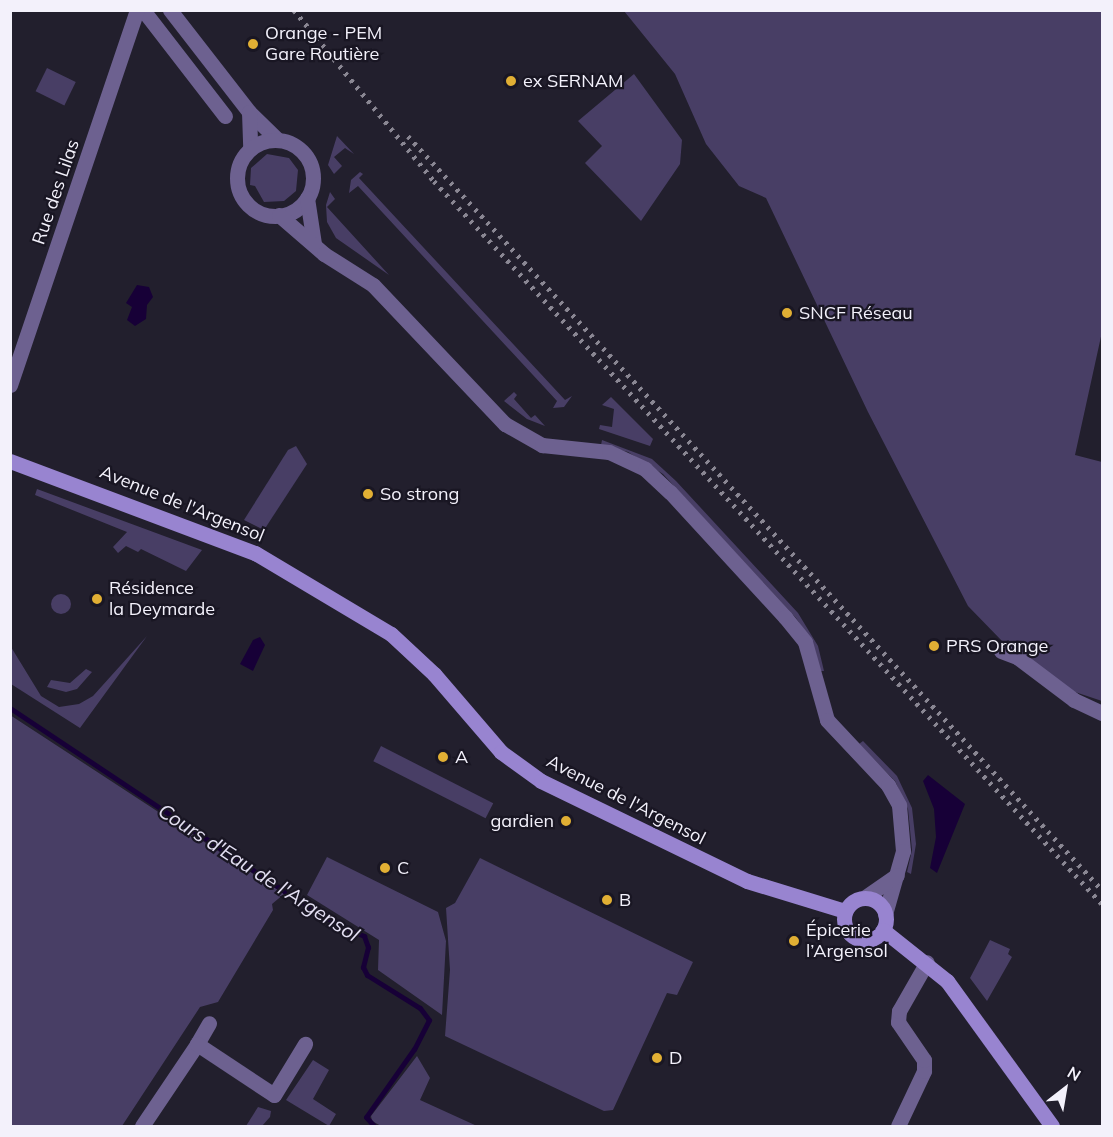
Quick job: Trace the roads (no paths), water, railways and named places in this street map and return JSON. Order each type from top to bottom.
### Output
[{"type":"street","name":"Rue des Lilas","points":[[10,385],[137,10]]},
{"type":"street","points":[[143,10],[225,116]]},
{"type":"street","points":[[170,10],[249,112],[278,140],[299,148],[310,164],[313,181],[307,198],[300,206],[279,215]]},
{"type":"street","points":[[249,112],[250,149],[238,169],[240,193],[256,210],[279,215],[314,244],[373,285],[505,424],[542,445],[609,452],[626,459],[670,492],[805,642],[827,720],[888,785],[899,805],[904,829],[897,875],[885,914],[883,930],[872,939],[857,938],[847,929],[845,911],[852,902],[864,898],[897,875]]},
{"type":"street","points":[[250,149],[278,140]]},
{"type":"street","points":[[307,198],[314,244]]},
{"type":"street","name":"Avenue de l'Argensol","points":[[10,461],[255,553],[391,634],[434,674],[501,752],[541,781],[741,879],[845,911]]},
{"type":"street","points":[[1001,651],[1017,657],[1074,700],[1102,713]]},
{"type":"street","points":[[864,898],[876,901],[885,914]]},
{"type":"street","points":[[883,930],[927,962],[959,996],[1052,1126]]},
{"type":"street","points":[[898,1126],[924,1071],[924,1060],[898,1022],[899,1011],[927,962]]},
{"type":"street","points":[[142,1126],[197,1044],[208,1023]]},
{"type":"street","points":[[197,1044],[274,1095],[305,1044]]},
{"type":"waterway","name":"Cours d'Eau de l'Argensol","points":[[10,708],[284,891],[342,927],[364,936],[368,947],[363,967],[367,975],[420,1008],[429,1020],[414,1049],[366,1117],[374,1126]]},
{"type":"railway","points":[[294,10],[434,181],[1102,904]]},
{"type":"railway","points":[[408,136],[1102,890]]},
{"type":"place","name":"Orange - PEM Gare Routière","points":[[253,44]]},
{"type":"place","name":"ex SERNAM","points":[[511,81]]},
{"type":"place","name":"SNCF Réseau","points":[[787,313]]},
{"type":"place","name":"So strong","points":[[368,494]]},
{"type":"place","name":"Résidence la Deymarde","points":[[97,599]]},
{"type":"place","name":"PRS Orange","points":[[934,646]]},
{"type":"place","name":"A","points":[[443,757]]},
{"type":"place","name":"gardien","points":[[566,821]]},
{"type":"place","name":"C","points":[[385,868]]},
{"type":"place","name":"B","points":[[607,900]]},
{"type":"place","name":"Épicerie l’Argensol","points":[[794,941]]},
{"type":"place","name":"D","points":[[657,1058]]}]
